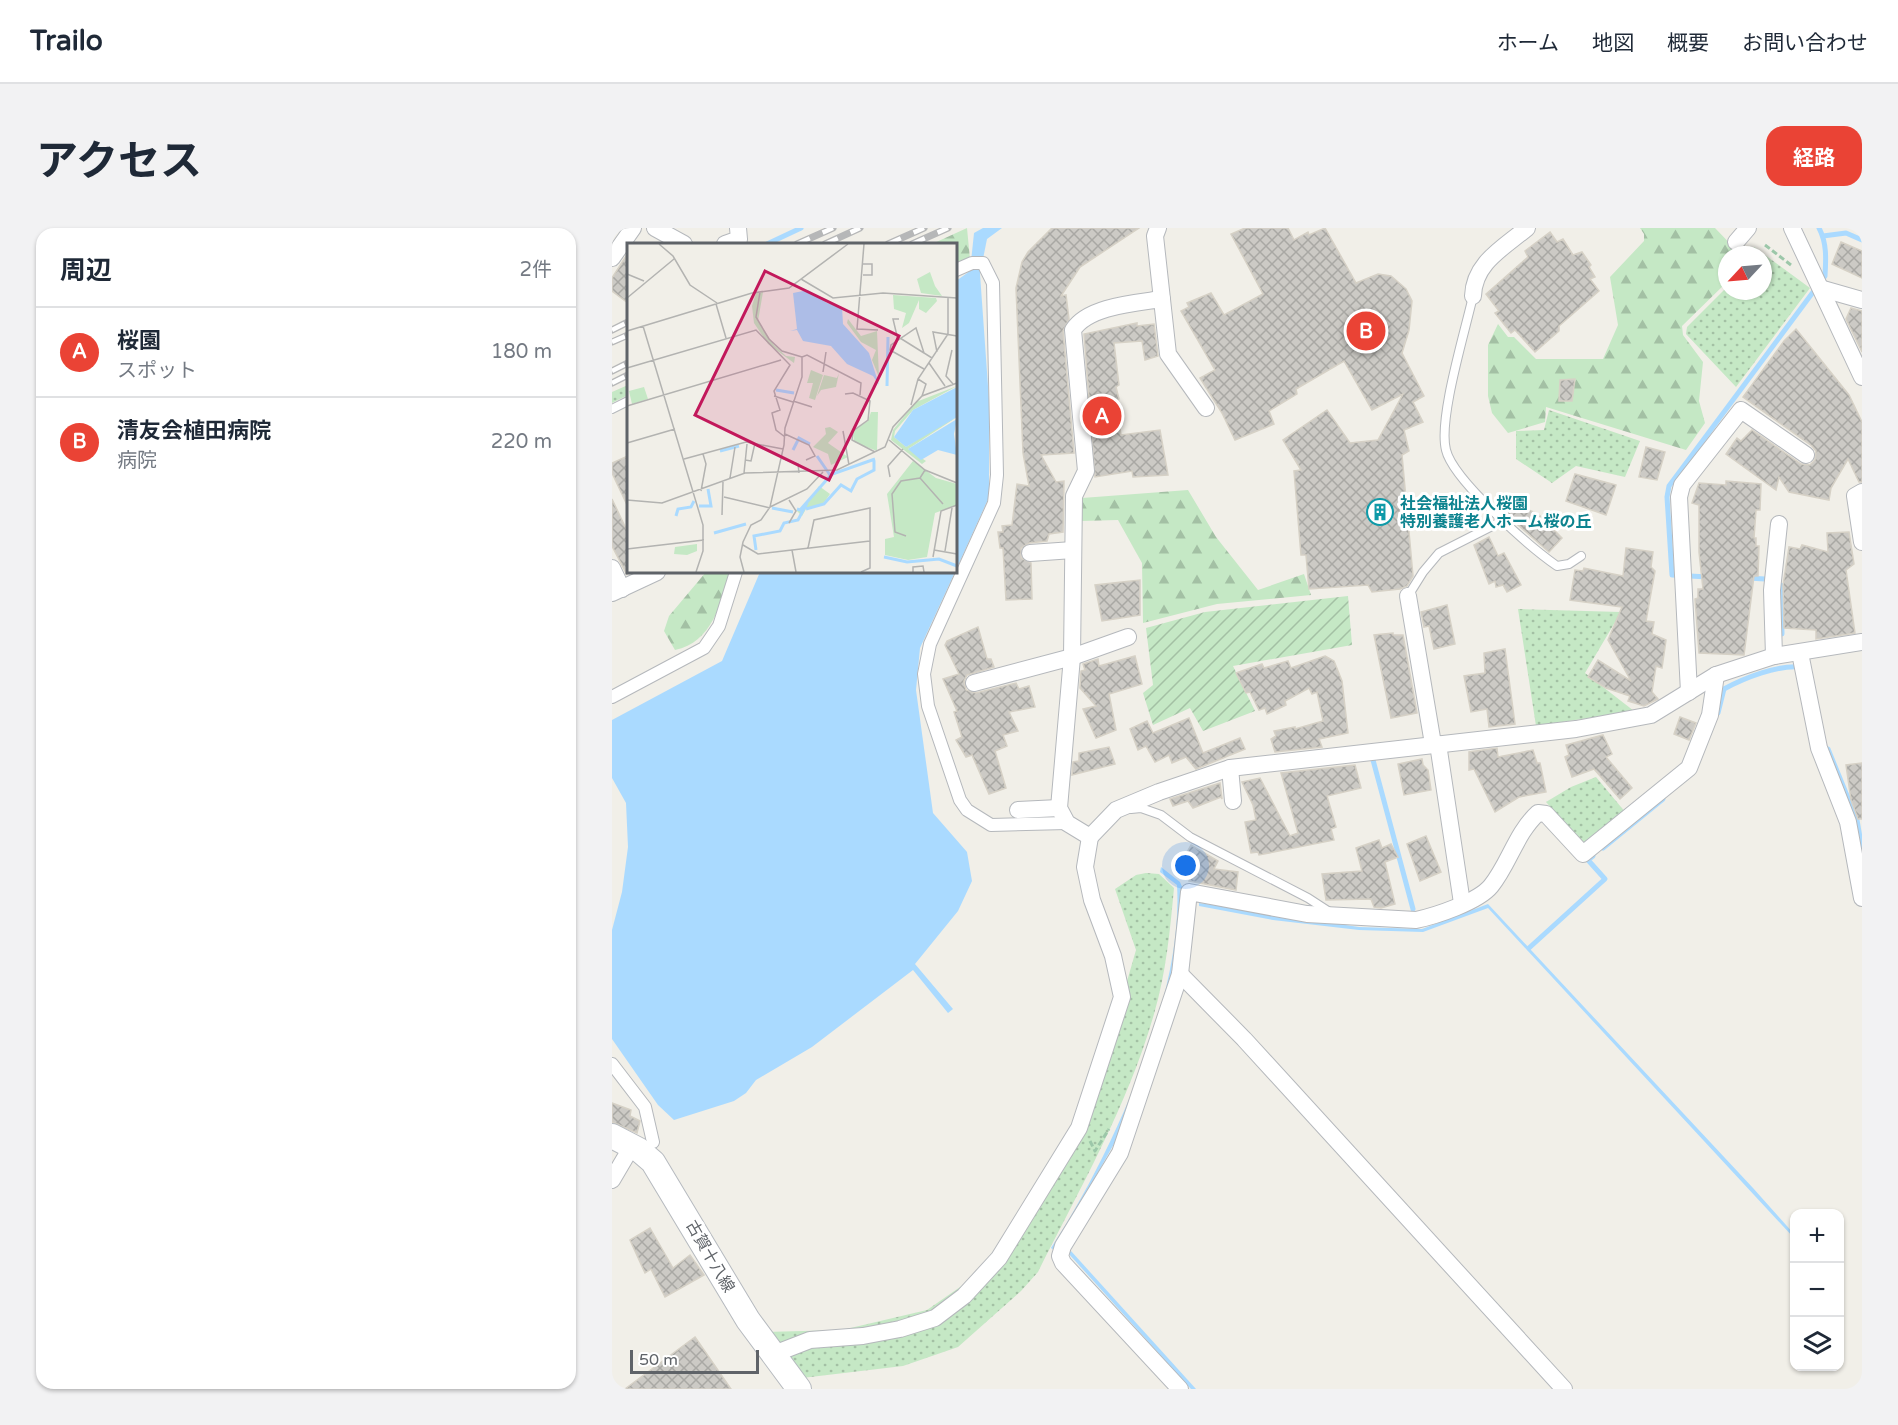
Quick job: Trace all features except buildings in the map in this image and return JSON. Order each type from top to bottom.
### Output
[{"type":"main road","name":"古賀十八線","points":[[632,1141],[653,1162],[748,1320],[799,1389]]},
{"type":"street","points":[[612,258],[633,228]]},
{"type":"street","points":[[655,228],[682,243]]},
{"type":"street","points":[[728,243],[739,239],[738,228]]},
{"type":"street","points":[[1158,228],[1155,236],[1168,354],[1206,408]]},
{"type":"street","points":[[1473,296],[1473,281],[1478,269],[1527,228]]},
{"type":"street","points":[[1736,242],[1748,228]]},
{"type":"street","points":[[1792,228],[1862,377]]},
{"type":"street","points":[[957,270],[972,263],[983,262],[993,283],[997,475],[994,503],[930,644],[924,674],[928,706],[960,800],[967,810],[991,825],[1067,823]]},
{"type":"street","points":[[1823,290],[1862,300]]},
{"type":"street","points":[[1090,837],[1067,823],[1059,808],[1072,657],[1074,496],[1086,471],[1073,330],[1077,324],[1109,307],[1162,300]]},
{"type":"street","points":[[1689,692],[1679,497],[1682,485],[1741,410],[1806,456]]},
{"type":"street","points":[[1862,492],[1855,496],[1862,542]]},
{"type":"street","points":[[1774,656],[1772,590],[1779,524]]},
{"type":"street","points":[[1030,553],[1072,550]]},
{"type":"street","points":[[612,568],[617,591],[655,573]]},
{"type":"street","points":[[612,697],[704,648],[719,626],[736,573]]},
{"type":"street","points":[[1408,596],[1462,903]]},
{"type":"street","points":[[974,682],[1072,657],[1128,637]]},
{"type":"street","points":[[774,1354],[810,1340],[863,1336],[900,1329],[935,1318],[964,1296],[999,1258],[1079,1128],[1122,997],[1113,956],[1092,900],[1085,867],[1090,837],[1116,810],[1159,792],[1230,768],[1576,729],[1651,716],[1716,675],[1774,656],[1862,642]]},
{"type":"street","points":[[1800,653],[1819,748],[1848,822],[1859,871],[1862,898]]},
{"type":"street","points":[[1180,1389],[1063,1263],[1060,1256],[1063,1246],[1120,1153],[1131,1123],[1180,974],[1189,892],[1307,914],[1416,920],[1482,895],[1492,885],[1527,823],[1538,813],[1546,814],[1583,854],[1689,768],[1710,715],[1716,675]]},
{"type":"street","points":[[1230,768],[1233,801]]},
{"type":"street","points":[[1018,810],[1059,808]]},
{"type":"street","points":[[1180,974],[1244,1039],[1564,1389]]},
{"type":"street","points":[[612,1064],[645,1107],[632,1141],[612,1180]]},
{"type":"lane","points":[[1473,296],[1444,422],[1446,452],[1460,474],[1528,547],[1557,566],[1569,564],[1581,556]]},
{"type":"lane","points":[[612,409],[627,402]]},
{"type":"lane","points":[[1408,596],[1423,572],[1439,553],[1502,521]]},
{"type":"lane","points":[[1116,810],[1141,808],[1161,815],[1190,837],[1308,898],[1333,915]]},
{"type":"path","points":[[1086,1134],[1095,1151],[1113,1123],[1131,1123]]},
{"type":"green space","points":[[967,228],[970,259],[957,265],[957,243],[934,243]]},
{"type":"green space","points":[[1640,228],[1715,228],[1732,246],[1718,246],[1718,291],[1682,326],[1683,335],[1703,362],[1699,401],[1705,423],[1686,450],[1546,407],[1545,422],[1508,433],[1492,413],[1488,396],[1488,345],[1498,324],[1508,337],[1514,337],[1536,359],[1603,359],[1618,325],[1610,277],[1644,241],[1644,234]]},
{"type":"green space","points":[[1772,260],[1810,288],[1736,387],[1686,334],[1687,327],[1718,296],[1718,300],[1772,300]]},
{"type":"green space","points":[[627,385],[627,396],[612,403],[612,392]]},
{"type":"green space","points":[[1549,410],[1640,441],[1625,477],[1576,466],[1552,483],[1516,459],[1516,431],[1544,430]]},
{"type":"green space","points":[[1188,490],[1216,537],[1258,590],[1304,574],[1311,595],[1217,604],[1143,623],[1142,563],[1118,520],[1081,521],[1082,498]]},
{"type":"green space","points":[[705,573],[731,573],[713,620],[698,639],[688,646],[675,650],[664,631],[669,616]]},
{"type":"green space","points":[[1348,596],[1352,645],[1233,666],[1255,711],[1203,731],[1190,708],[1153,725],[1143,693],[1153,685],[1146,628],[1205,612]]},
{"type":"green space","points":[[1518,609],[1621,612],[1585,673],[1634,711],[1536,726]]},
{"type":"green space","points":[[1596,777],[1626,813],[1584,844],[1546,802],[1571,787]]},
{"type":"green space","points":[[1159,874],[1174,888],[1165,967],[1154,1014],[1131,1081],[1117,1113],[1038,1272],[1021,1291],[958,1347],[903,1366],[802,1378],[764,1332],[842,1330],[927,1310],[986,1269],[1052,1169],[1100,1075],[1136,950],[1115,889],[1136,875]]},
{"type":"water","points":[[983,228],[1002,228],[987,239],[980,274],[989,400],[989,497],[957,568],[957,280],[970,271],[974,233]]},
{"type":"water","points":[[760,573],[955,573],[920,648],[916,690],[933,813],[967,852],[972,881],[958,911],[915,964],[953,1009],[948,1013],[913,970],[812,1047],[756,1080],[746,1093],[734,1101],[674,1120],[658,1105],[612,1039],[612,930],[622,892],[628,847],[626,803],[612,778],[612,720],[722,661]]},
{"type":"water","points":[[1161,867],[1180,882],[1183,889],[1169,989],[1119,1135],[1054,1250],[1051,1248],[1074,1211],[1119,1122],[1156,1025],[1169,976],[1176,929],[1177,885],[1160,872]]},
{"type":"water","points":[[1199,903],[1359,927],[1422,929],[1488,904],[1753,1188],[1790,1230],[1790,1234],[1488,908],[1423,932],[1359,930],[1273,920],[1199,906]]},
{"type":"water","points":[[1071,1251],[1196,1389],[1191,1389],[1068,1253]]},
{"type":"waterway","points":[[769,243],[801,228]]},
{"type":"waterway","points":[[1708,577],[1672,575],[1667,497],[1669,486],[1825,276],[1825,245],[1819,228]]},
{"type":"waterway","points":[[1823,236],[1846,233],[1862,240]]},
{"type":"waterway","points":[[1748,578],[1765,579],[1781,585],[1782,634]]},
{"type":"waterway","points":[[1718,713],[1724,689],[1761,673],[1781,668],[1800,667]]},
{"type":"waterway","points":[[1828,749],[1857,820],[1862,849]]},
{"type":"waterway","points":[[1373,760],[1413,909]]},
{"type":"waterway","points":[[1603,848],[1663,799]]},
{"type":"waterway","points":[[1529,948],[1605,879],[1588,860],[1593,856]]},
{"type":"railway","points":[[799,243],[833,228]]},
{"type":"railway","points":[[827,243],[860,228]]},
{"type":"railway","points":[[890,243],[924,228]]},
{"type":"railway","points":[[914,243],[948,228]]},
{"type":"railway","points":[[612,330],[627,322]]},
{"type":"railway","points":[[612,342],[627,335]]},
{"type":"railway","points":[[612,371],[627,364]]},
{"type":"railway","points":[[612,383],[627,376]]},
{"type":"place","name":"清友会植田病院","points":[[1366,331]]},
{"type":"place","name":"桜園","points":[[1102,416]]},
{"type":"place","name":"社会福祉法人桜園 特別養護老人ホーム桜の丘","points":[[1380,512]]}]
